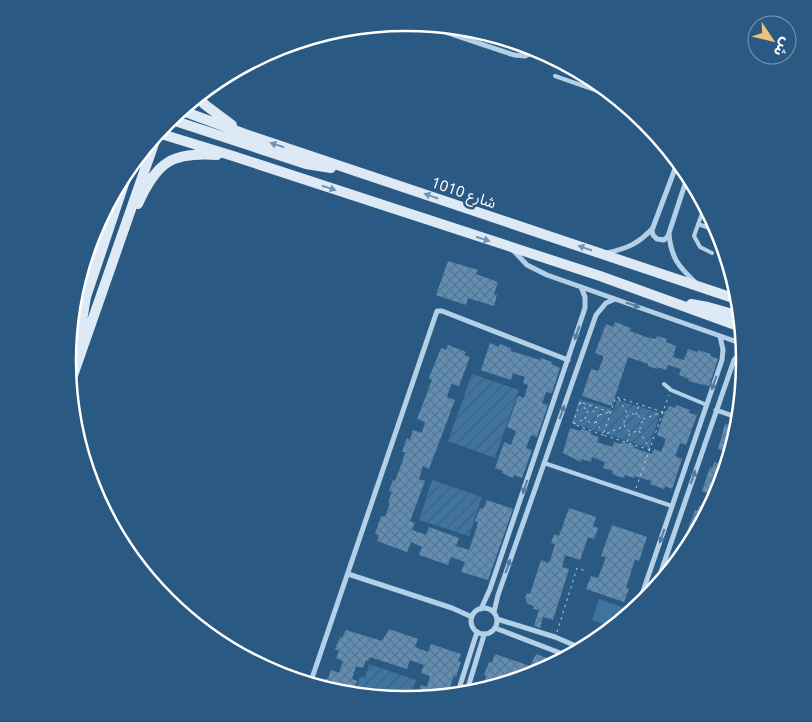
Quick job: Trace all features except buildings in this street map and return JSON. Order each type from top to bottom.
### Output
[{"type":"street","points":[[454,35],[514,55],[528,55]]},
{"type":"street","points":[[202,101],[212,112],[245,134]]},
{"type":"street","name":"شارع 1010","points":[[189,113],[245,134],[729,297]]},
{"type":"street","points":[[178,123],[306,164],[357,171]]},
{"type":"street","points":[[167,135],[600,276],[734,324]]},
{"type":"street","points":[[76,365],[151,152]]},
{"type":"street","points":[[112,259],[140,199],[155,174],[163,165],[179,157],[193,154],[233,156]]},
{"type":"street","points":[[675,170],[654,227],[653,235],[659,240],[664,240],[669,233],[685,185]]},
{"type":"street","points":[[80,354],[81,327],[86,296],[120,197]]},
{"type":"street","points":[[603,254],[635,244],[643,239],[654,227]]},
{"type":"street","points":[[669,233],[670,246],[680,268],[700,287]]},
{"type":"street","points":[[512,248],[527,265],[536,270],[735,341]]},
{"type":"street","points":[[580,287],[586,303],[584,314],[490,589],[481,608],[472,616],[471,624],[476,632],[484,635],[490,633],[495,628],[497,619],[494,612],[498,595],[594,319],[601,306],[616,299]]},
{"type":"street","points":[[677,304],[708,307],[732,314]]},
{"type":"street","points":[[312,677],[437,311],[442,311],[568,360]]},
{"type":"street","points":[[584,314],[590,313],[594,319]]},
{"type":"street","points":[[644,589],[722,360],[723,346],[720,336]]},
{"type":"street","points":[[662,569],[736,357]]},
{"type":"street","points":[[722,360],[729,361],[732,364]]},
{"type":"street","points":[[716,410],[731,415]]},
{"type":"street","points":[[348,574],[472,616]]},
{"type":"street","points":[[481,608],[494,612]]},
{"type":"street","points":[[497,619],[555,637],[574,645]]},
{"type":"street","points":[[495,628],[560,653]]},
{"type":"street","points":[[459,686],[476,632]]},
{"type":"street","points":[[469,684],[484,635]]},
{"type":"lane","points":[[555,76],[592,89]]},
{"type":"lane","points":[[702,214],[694,236],[695,240],[700,247],[712,253]]},
{"type":"lane","points":[[698,224],[708,227]]},
{"type":"lane","points":[[664,384],[671,390],[707,405]]},
{"type":"lane","points":[[544,463],[672,506]]},
{"type":"path","points":[[634,493],[671,390]]},
{"type":"path","points":[[603,434],[616,397],[663,412]]},
{"type":"path","points":[[619,398],[628,415]]},
{"type":"path","points":[[580,402],[611,412]]},
{"type":"path","points":[[580,402],[587,412]]},
{"type":"path","points":[[573,424],[580,402]]},
{"type":"path","points":[[636,415],[640,404]]},
{"type":"path","points":[[593,411],[595,407]]},
{"type":"path","points":[[587,412],[593,411],[598,415]]},
{"type":"path","points":[[585,419],[587,412]]},
{"type":"path","points":[[598,415],[611,412]]},
{"type":"path","points":[[642,420],[663,412]]},
{"type":"path","points":[[598,415],[596,422],[603,434]]},
{"type":"path","points":[[628,415],[636,415],[642,420]]},
{"type":"path","points":[[628,415],[624,421],[625,426],[630,431]]},
{"type":"path","points":[[573,424],[585,419]]},
{"type":"path","points":[[585,419],[592,424],[596,422]]},
{"type":"path","points":[[639,430],[642,426],[642,420]]},
{"type":"path","points":[[573,424],[650,450]]},
{"type":"path","points":[[603,434],[625,426]]},
{"type":"path","points":[[639,430],[650,450]]},
{"type":"path","points":[[630,431],[639,430]]},
{"type":"path","points":[[627,442],[630,431]]},
{"type":"path","points":[[555,637],[577,568],[586,571]]},
{"type":"shaded area","points":[[472,374],[519,390],[495,458],[448,441]]},
{"type":"shaded area","points":[[579,399],[614,410],[617,400],[660,413],[649,448],[572,423]]},
{"type":"shaded area","points":[[432,480],[482,497],[469,536],[419,520]]},
{"type":"shaded area","points":[[599,599],[624,608],[605,624],[592,620]]},
{"type":"shaded area","points":[[369,664],[416,680],[412,691],[357,687],[360,676],[365,677]]}]
